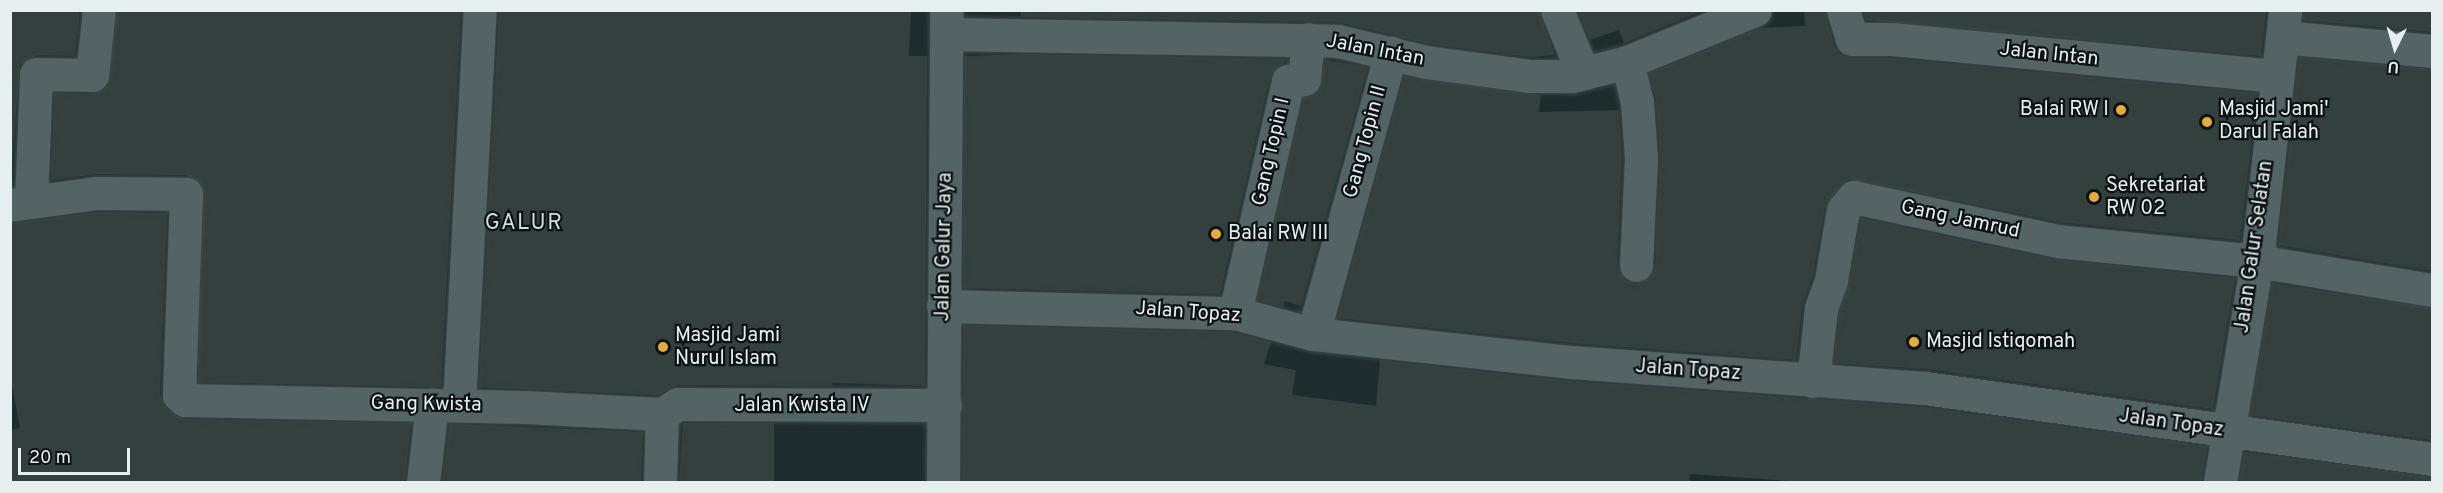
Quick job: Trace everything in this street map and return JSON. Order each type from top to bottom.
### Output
[{"type":"street","points":[[20,203],[36,74],[92,75],[99,10]]},
{"type":"street","points":[[423,483],[446,405],[480,10]]},
{"type":"street","points":[[1557,10],[1583,73]]},
{"type":"street","name":"Jalan Intan","points":[[946,22],[1338,41],[1426,62],[1529,76],[1583,73],[1627,62],[1755,10]]},
{"type":"street","name":"Jalan Intan","points":[[1843,10],[1852,39],[1892,39],[2277,76]]},
{"type":"street","name":"Jalan Galur Jaya","points":[[943,483],[946,22]]},
{"type":"street","points":[[2284,24],[2433,51]]},
{"type":"street","name":"Jalan Galur Selatan","points":[[2220,483],[2257,261],[2284,24]]},
{"type":"street","name":"Gang Topin I","points":[[1235,313],[1288,81],[1304,79],[1308,39]]},
{"type":"street","name":"Gang Topin II","points":[[1313,334],[1391,53]]},
{"type":"street","points":[[1627,62],[1637,102],[1641,159],[1636,265]]},
{"type":"street","name":"Gang Kwista","points":[[20,203],[97,193],[186,194],[179,395],[190,401],[446,405],[662,414]]},
{"type":"street","name":"Gang Jamrud","points":[[1813,381],[1821,308],[1831,280],[1843,210],[1854,197],[2057,241],[2257,261]]},
{"type":"street","points":[[2257,261],[2433,290]]},
{"type":"street","name":"Jalan Topaz","points":[[943,306],[1235,313],[1313,334],[1571,362],[1925,388],[2433,459]]},
{"type":"street","name":"Jalan Kwista IV","points":[[662,414],[678,404],[945,405]]},
{"type":"street","points":[[660,483],[662,414]]},
{"type":"building","points":[[10,10],[80,10],[75,56],[36,55],[20,65],[10,186]]},
{"type":"building","points":[[117,10],[461,10],[441,387],[198,382],[202,185],[186,175],[97,174],[51,180],[54,93],[92,94],[107,86]]},
{"type":"building","points":[[499,10],[911,10],[909,56],[927,56],[925,386],[833,383],[832,386],[678,385],[657,395],[479,387]]},
{"type":"building","points":[[1021,10],[1539,10],[1555,55],[1530,57],[1429,44],[1339,22],[1021,17]]},
{"type":"building","points":[[1577,10],[1704,10],[1624,43],[1619,30],[1590,40]]},
{"type":"building","points":[[1804,10],[1825,10],[1834,45],[1840,54],[1851,58],[1891,58],[2257,93],[2240,240],[2060,222],[1849,179],[1825,207],[1813,275],[1802,306],[1796,360],[1573,343],[1337,318],[1404,76],[1541,95],[1539,112],[1619,110],[1622,159],[1617,265],[1625,280],[1636,284],[1651,276],[1655,266],[1660,158],[1656,100],[1649,73],[1759,28],[1805,26]]},
{"type":"building","points":[[1863,10],[2266,10],[2261,56],[1866,20]]},
{"type":"building","points":[[2303,10],[2433,10],[2433,32],[2303,20]]},
{"type":"building","points":[[1024,54],[1287,59],[1270,77],[1220,294],[963,288],[964,56]]},
{"type":"building","points":[[2299,57],[2433,69],[2433,271],[2278,245]]},
{"type":"building","points":[[1325,60],[1368,67],[1301,306],[1285,301],[1283,307],[1257,300],[1303,98],[1320,88]]},
{"type":"building","points":[[98,212],[167,213],[160,394],[167,409],[185,419],[411,423],[405,483],[10,483],[10,430],[20,428],[10,375],[10,223]]},
{"type":"building","points":[[1861,218],[2053,259],[2235,278],[2213,409],[1928,369],[1834,363],[1839,312],[1849,283]]},
{"type":"building","points":[[2272,283],[2433,308],[2433,440],[2250,415]]},
{"type":"building","points":[[963,325],[1232,332],[1271,342],[1264,364],[1296,370],[1292,395],[1376,406],[1380,360],[1570,381],[1923,407],[2207,446],[2202,483],[1819,483],[1690,474],[1689,483],[962,483]]},
{"type":"building","points":[[683,423],[774,423],[774,483],[679,483]]},
{"type":"building","points":[[449,424],[643,432],[641,483],[442,483]]},
{"type":"building","points":[[2244,452],[2433,477],[2433,483],[2239,483]]},
{"type":"place","name":"Balai RW I","points":[[2121,110]]},
{"type":"place","name":"Masjid Jami' Darul Falah","points":[[2207,122]]},
{"type":"place","name":"Sekretariat RW 02","points":[[2094,197]]},
{"type":"place","name":"Balai RW III","points":[[1216,234]]},
{"type":"place","name":"Masjid Istiqomah","points":[[1914,342]]},
{"type":"place","name":"Masjid Jami Nurul Islam","points":[[663,347]]},
{"type":"district","name":"GALUR","points":[[524,224]]}]
